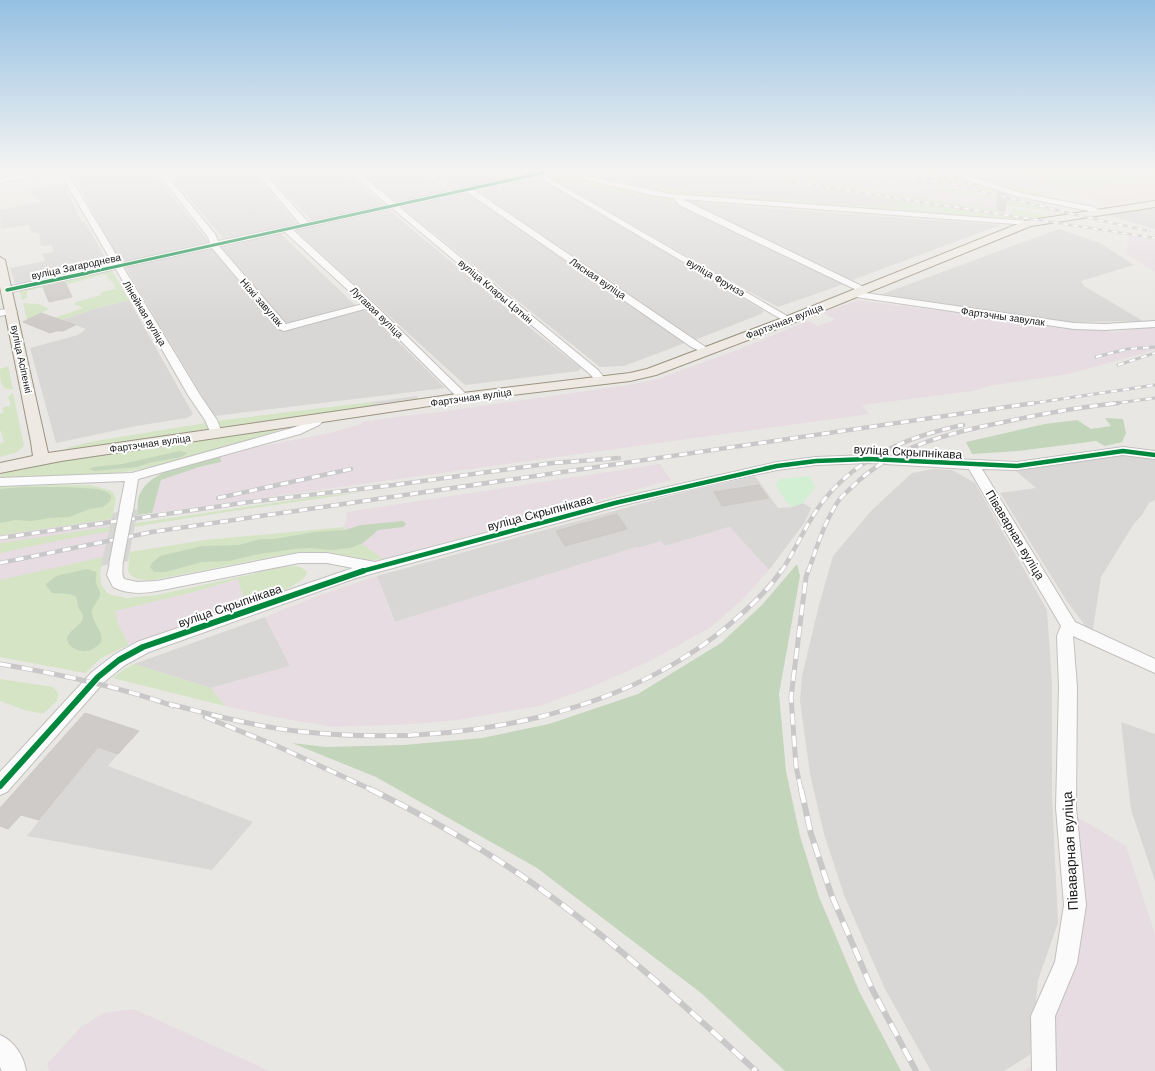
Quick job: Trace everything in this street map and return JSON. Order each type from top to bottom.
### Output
[{"type":"main road","name":"Фартэчная вуліца","points":[[0,468],[60,456],[463,397],[630,377],[651,372],[789,320],[1029,223],[1035,222]]},
{"type":"main road","name":"вуліца Асіпенкі","points":[[0,260],[7,290],[6,312],[42,459]]},
{"type":"street","name":"Лінейная вуліца","points":[[92,222],[211,420],[216,433]]},
{"type":"street","points":[[201,222],[212,236],[214,245]]},
{"type":"street","points":[[303,222],[306,225]]},
{"type":"street","name":"вуліца Загароднева","points":[[7,290],[320,222]]},
{"type":"street","name":"вуліца Клары Цэткін","points":[[412,222],[594,372],[601,380]]},
{"type":"street","name":"Лясная вуліца","points":[[516,222],[694,344],[707,351]]},
{"type":"street","name":"вуліца Фрунзэ","points":[[624,222],[789,320]]},
{"type":"street","name":"Фартэчны завулак","points":[[719,222],[857,292],[1074,326],[1105,327],[1155,324]]},
{"type":"street","points":[[1016,222],[1029,223]]},
{"type":"street","name":"Лугавая вуліца","points":[[287,229],[370,305],[463,397]]},
{"type":"street","name":"Нізкі завулак","points":[[214,245],[284,328],[370,305]]},
{"type":"street","points":[[0,482],[132,477],[296,431],[315,423],[320,418]]},
{"type":"street","name":"вуліца Скрыпнікава","points":[[0,786],[98,677],[117,660],[143,647],[312,588],[378,568],[615,503],[777,466],[828,460],[869,459],[1017,466],[1123,451],[1155,455]]},
{"type":"street","name":"Піваварная вуліца","points":[[973,465],[1069,626],[1065,636],[1068,686],[1066,808],[1075,906],[1066,963],[1043,1016],[1044,1071]]},
{"type":"street","points":[[132,477],[114,575],[118,583],[129,588],[157,586],[276,562],[309,558],[327,558],[378,568]]},
{"type":"street","points":[[309,558],[323,561],[328,570],[324,580],[312,588]]},
{"type":"street","points":[[1069,626],[1079,632],[1155,666]]},
{"type":"street","points":[[0,1047],[13,1064],[14,1071]]},
{"type":"shaded area","points":[[1,222],[83,222],[86,224],[109,264],[103,267],[16,286],[10,268],[45,261],[42,254],[53,252],[52,245],[41,246],[39,233],[32,232],[28,225],[1,229]]},
{"type":"shaded area","points":[[98,222],[193,222],[209,242],[127,261],[118,259]]},
{"type":"shaded area","points":[[210,222],[295,222],[297,224],[224,239]]},
{"type":"shaded area","points":[[333,222],[403,222],[535,332],[581,368],[578,371],[465,385],[295,230]]},
{"type":"shaded area","points":[[420,222],[510,222],[685,343],[624,366],[600,367]]},
{"type":"shaded area","points":[[523,222],[613,222],[764,311],[761,314],[695,340]]},
{"type":"shaded area","points":[[628,222],[717,222],[844,284],[778,307],[726,279]]},
{"type":"shaded area","points":[[728,222],[958,222],[1000,225],[850,281]]},
{"type":"shaded area","points":[[1131,222],[1155,222],[1155,229]]},
{"type":"shaded area","points":[[1059,229],[1100,243],[1134,265],[1081,281],[1084,286],[1143,321],[1065,322],[877,296]]},
{"type":"shaded area","points":[[280,233],[357,307],[287,326],[218,246]]},
{"type":"shaded area","points":[[1128,236],[1155,240],[1155,272],[1127,254]]},
{"type":"shaded area","points":[[212,248],[283,331],[364,308],[445,388],[214,416],[125,267]]},
{"type":"shaded area","points":[[129,300],[193,414],[187,418],[136,426],[56,443],[30,348],[78,335],[86,329],[61,320],[97,308]]},
{"type":"shaded area","points":[[857,300],[1043,324],[1052,327],[1115,332],[1155,327],[1155,350],[1068,374],[989,386],[973,391],[862,405],[869,414],[152,513],[161,480],[199,467],[221,462],[220,454],[330,433],[361,424],[361,422],[426,414],[655,380],[737,350],[808,321],[818,326],[832,321],[835,319],[823,313]]},
{"type":"shaded area","points":[[417,396],[418,401],[372,407],[372,402]]},
{"type":"shaded area","points":[[1121,454],[1155,458],[1155,500],[1149,503],[1142,515],[1133,525],[1101,577],[1092,635],[1066,600],[1000,493],[1036,488],[1016,471]]},
{"type":"shaded area","points":[[660,464],[671,480],[383,559],[344,531],[347,512]]},
{"type":"shaded area","points":[[934,469],[952,470],[975,483],[1047,610],[1052,684],[1052,796],[1058,923],[1038,980],[1031,1054],[1004,1071],[931,1071],[885,989],[844,895],[824,834],[810,774],[800,701],[802,676],[819,605],[833,556],[872,510],[912,473]]},
{"type":"shaded area","points":[[755,476],[778,508],[792,507],[803,503],[811,508],[805,522],[769,570],[729,527],[665,546],[661,542],[637,547],[395,622],[377,576],[691,490]]},
{"type":"shaded area","points":[[113,515],[101,567],[0,593],[0,531]]},
{"type":"shaded area","points":[[730,527],[769,570],[744,598],[711,627],[650,661],[589,688],[539,706],[458,720],[415,724],[333,727],[275,717],[225,706],[211,688],[290,666],[265,617],[320,595],[377,576],[395,622],[637,547],[638,548],[661,541],[665,546]]},
{"type":"shaded area","points":[[239,579],[245,603],[129,645],[118,624],[114,611],[194,592]]},
{"type":"shaded area","points":[[265,617],[290,666],[211,688],[134,664]]},
{"type":"shaded area","points":[[1121,722],[1155,734],[1155,881],[1131,810]]},
{"type":"shaded area","points":[[98,747],[118,754],[108,766],[253,822],[212,870],[27,836]]},
{"type":"shaded area","points":[[1074,815],[1126,846],[1155,934],[1155,1071],[1023,1071],[1036,1063],[1069,979]]},
{"type":"shaded area","points":[[134,1009],[269,1071],[49,1071],[47,1064],[81,1027],[104,1013]]},
{"type":"green space","points":[[972,222],[997,222],[1000,224]]},
{"type":"green space","points":[[112,270],[129,300],[97,308],[61,320],[55,318],[83,308],[74,304],[76,302],[101,295],[101,292],[116,289],[112,281],[110,281],[105,274],[66,285],[65,281],[27,291],[27,298],[22,300],[20,290]]},
{"type":"green space","points":[[23,303],[39,304],[49,309],[27,320]]},
{"type":"green space","points":[[8,366],[13,389],[5,388],[1,380],[0,369]]},
{"type":"green space","points":[[13,393],[24,446],[17,452],[0,457],[0,443],[4,442],[0,431],[0,414],[4,412],[2,408],[11,405],[8,397]]},
{"type":"green space","points":[[372,402],[372,407],[219,429],[216,421]]},
{"type":"green space","points":[[1105,418],[1123,419],[1126,433],[1122,442],[1105,446],[1096,441],[1018,451],[972,454],[966,442],[1045,424],[1077,420],[1091,429],[1111,426]]},
{"type":"green space","points":[[206,423],[209,430],[66,450],[67,448],[89,442]]},
{"type":"green space","points":[[275,429],[278,430],[275,433],[185,458],[131,471],[82,476],[0,478],[0,475],[4,473],[44,463],[167,447],[194,441]]},
{"type":"green space","points":[[180,451],[187,453],[181,457],[149,463],[137,467],[95,471],[89,469],[94,467],[122,464]]},
{"type":"green space","points":[[220,454],[221,462],[199,467],[161,480],[152,513],[137,515],[139,496],[144,487],[152,479],[174,468]]},
{"type":"green space","points":[[810,476],[815,487],[803,503],[792,507],[785,500],[776,485],[780,479]]},
{"type":"green space","points":[[90,485],[112,491],[116,499],[112,519],[0,535],[0,487]]},
{"type":"green space","points":[[24,487],[98,489],[107,492],[111,495],[111,498],[110,501],[103,507],[90,509],[69,517],[32,521],[15,520],[0,523],[0,489]]},
{"type":"green space","points":[[364,492],[136,527],[45,543],[0,553],[0,543],[314,497]]},
{"type":"green space","points":[[403,521],[406,524],[403,527],[378,530],[363,543],[350,548],[332,550],[311,548],[294,549],[254,555],[229,561],[202,562],[165,572],[154,572],[150,567],[152,563],[160,556],[202,546],[239,545],[260,539],[275,539],[314,532],[345,530],[361,525]]},
{"type":"green space","points":[[344,527],[344,531],[383,559],[370,560],[329,552],[298,552],[153,580],[142,580],[135,578],[128,571],[130,552],[205,540]]},
{"type":"green space","points":[[103,557],[100,573],[101,584],[107,593],[127,598],[157,595],[284,567],[299,567],[307,572],[305,577],[290,587],[245,603],[238,579],[194,592],[115,611],[118,624],[129,645],[101,658],[85,673],[0,657],[0,580]]},
{"type":"green space","points":[[797,564],[800,576],[779,694],[786,771],[800,836],[819,897],[859,991],[901,1071],[785,1071],[701,993],[537,868],[376,777],[292,743],[326,747],[404,745],[482,738],[549,724],[638,694],[721,643],[762,605]]},
{"type":"green space","points":[[87,569],[96,572],[96,583],[100,594],[92,611],[92,616],[101,636],[101,640],[94,648],[89,651],[84,651],[73,648],[67,640],[70,633],[80,624],[83,617],[78,608],[76,597],[70,594],[52,593],[46,584],[56,576]]},
{"type":"green space","points":[[134,664],[211,688],[225,706],[113,678]]},
{"type":"green space","points":[[0,679],[53,687],[58,693],[57,701],[44,713],[38,713],[27,711],[0,701]]},
{"type":"pier","points":[[138,509],[128,561],[101,566],[113,513]]},
{"type":"building","points":[[65,282],[72,297],[49,302],[43,287]]},
{"type":"building","points":[[41,313],[75,325],[63,331],[50,333],[23,322]]},
{"type":"building","points":[[759,485],[768,498],[722,506],[714,492]]},
{"type":"building","points":[[617,514],[627,529],[565,546],[556,531]]},
{"type":"building","points":[[85,713],[139,731],[118,754],[98,747],[39,820],[21,815],[8,829],[0,826],[0,808]]},
{"type":"railway","points":[[1051,222],[1155,238]]},
{"type":"railway","points":[[1108,222],[1149,231]]},
{"type":"railway","points":[[1096,357],[1127,349],[1155,347]]},
{"type":"railway","points":[[1118,365],[1155,353]]},
{"type":"railway","points":[[1028,404],[1155,385]]},
{"type":"railway","points":[[1115,403],[1155,398]]},
{"type":"railway","points":[[0,563],[152,532],[1034,403]]},
{"type":"railway","points":[[808,572],[825,526],[839,500],[852,487],[886,461],[925,442],[967,430],[1050,413],[1115,403]]},
{"type":"railway","points":[[1110,404],[1115,403]]},
{"type":"railway","points":[[781,572],[816,511],[830,493],[845,478],[880,453],[900,444],[920,436],[963,425]]},
{"type":"railway","points":[[0,538],[249,502],[394,485],[553,463],[619,458]]},
{"type":"railway","points":[[218,498],[351,469]]},
{"type":"railway","points":[[169,704],[237,721],[289,730],[362,736],[420,735],[478,729],[535,718],[591,702],[644,680],[693,652],[750,606],[766,590],[781,571]]},
{"type":"railway","points":[[801,790],[796,766],[791,697],[808,571]]},
{"type":"railway","points":[[0,664],[88,681],[131,692],[173,706]]},
{"type":"railway","points":[[205,717],[277,746],[372,790]]},
{"type":"railway","points":[[801,789],[811,834],[831,894],[872,989],[916,1071]]},
{"type":"railway","points":[[372,790],[455,834],[496,859],[564,906],[621,951],[676,998],[756,1071]]},
{"type":"cycle path","points":[[7,290],[318,222]]},
{"type":"cycle path","points":[[0,786],[98,677],[125,657],[143,647],[352,574],[615,503],[777,466],[816,461],[869,459],[1017,466],[1123,451],[1155,455]]}]
